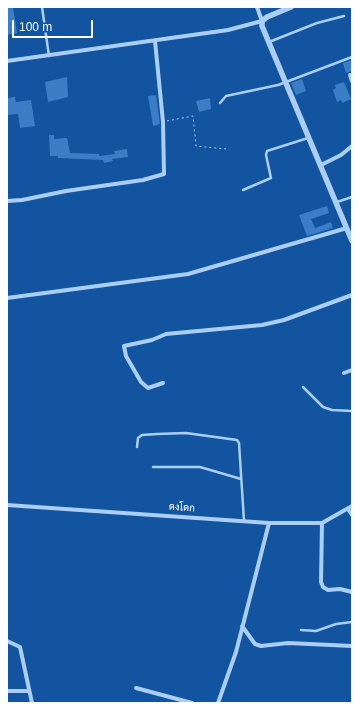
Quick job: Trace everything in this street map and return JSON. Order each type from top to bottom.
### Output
[{"type":"street","points":[[257,7],[268,42],[321,164],[352,241]]},
{"type":"street","points":[[7,61],[228,30],[262,21],[267,17],[291,7]]},
{"type":"street","points":[[7,201],[22,200],[163,176],[165,172],[163,122],[155,40]]},
{"type":"street","points":[[350,75],[352,81]]},
{"type":"street","points":[[321,164],[341,155],[352,146]]},
{"type":"street","points":[[7,298],[188,274],[347,228]]},
{"type":"street","points":[[163,383],[148,388],[141,382],[126,356],[123,349],[124,346],[152,340],[166,334],[262,324],[284,320],[352,295]]},
{"type":"street","points":[[344,373],[352,370]]},
{"type":"street","name":"ดงโดก","points":[[7,505],[269,523],[322,522],[348,510],[352,506]]},
{"type":"street","points":[[348,510],[352,515]]},
{"type":"street","points":[[322,522],[321,582],[323,587],[328,590],[340,589],[352,592]]},
{"type":"street","points":[[218,703],[236,652],[269,523]]},
{"type":"street","points":[[242,626],[255,644],[261,646],[288,643],[352,646]]},
{"type":"street","points":[[7,641],[20,647],[32,703]]},
{"type":"street","points":[[136,688],[192,703]]},
{"type":"street","points":[[7,691],[29,691]]},
{"type":"lane","points":[[42,7],[49,56]]},
{"type":"lane","points":[[268,42],[317,23],[344,16]]},
{"type":"lane","points":[[220,103],[226,96],[286,82],[352,57]]},
{"type":"lane","points":[[243,190],[271,178],[266,155],[267,151],[310,138]]},
{"type":"lane","points":[[336,202],[352,197]]},
{"type":"lane","points":[[303,388],[323,407],[352,411]]},
{"type":"lane","points":[[137,447],[138,438],[142,435],[186,433],[234,439],[239,443],[244,521]]},
{"type":"lane","points":[[153,467],[169,469],[197,466],[241,479]]},
{"type":"lane","points":[[302,630],[316,631],[336,624],[352,622]]},
{"type":"path","points":[[163,122],[193,116],[196,146],[226,149]]},
{"type":"building","points":[[7,7],[13,7],[17,33],[7,35]]},
{"type":"building","points":[[352,60],[352,71],[346,73],[343,63]]},
{"type":"building","points":[[67,77],[68,97],[48,102],[45,82]]},
{"type":"building","points":[[302,79],[306,91],[296,95],[291,83]]},
{"type":"building","points":[[344,82],[351,99],[342,103],[341,100],[337,102],[333,90],[336,88],[335,85]]},
{"type":"building","points":[[156,95],[160,124],[153,126],[148,96]]},
{"type":"building","points":[[15,97],[16,102],[31,100],[35,126],[20,128],[18,114],[7,115],[7,98]]},
{"type":"building","points":[[210,98],[211,109],[199,112],[196,101]]},
{"type":"building","points":[[49,135],[54,135],[54,139],[67,138],[70,153],[99,154],[99,156],[115,154],[114,151],[127,149],[128,157],[112,159],[113,161],[104,163],[103,160],[58,158],[58,156],[50,156]]},
{"type":"building","points":[[327,206],[329,213],[311,219],[315,228],[331,222],[333,228],[307,236],[299,215]]}]
